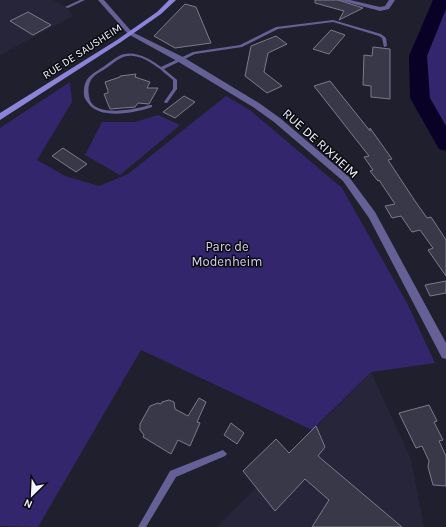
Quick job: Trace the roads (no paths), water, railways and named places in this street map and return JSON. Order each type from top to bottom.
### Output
[{"type":"main road","name":"RUE DE SAUSHEIM","points":[[0,117],[130,33],[159,13],[173,0]]},
{"type":"street","points":[[101,0],[130,33]]},
{"type":"street","points":[[342,0],[380,9],[387,8],[392,0]]},
{"type":"street","name":"RUE DE RIXHEIM","points":[[130,33],[180,59],[256,104],[346,179],[372,215],[446,354]]},
{"type":"lane","points":[[67,7],[83,0]]},
{"type":"lane","points":[[162,68],[194,53],[240,46],[277,28],[333,21],[380,35],[384,38],[385,46]]},
{"type":"lane","points":[[150,106],[142,110],[129,112],[105,111],[98,108],[87,99],[85,89],[86,84],[92,75],[125,55],[138,56],[162,68],[175,80],[175,89],[166,102]]},
{"type":"lane","points":[[142,527],[173,474],[223,454]]},
{"type":"waterway","points":[[441,0],[418,56],[420,98],[446,144]]},
{"type":"park label","name":"Parc de Modenheim","points":[[227,254]]}]
